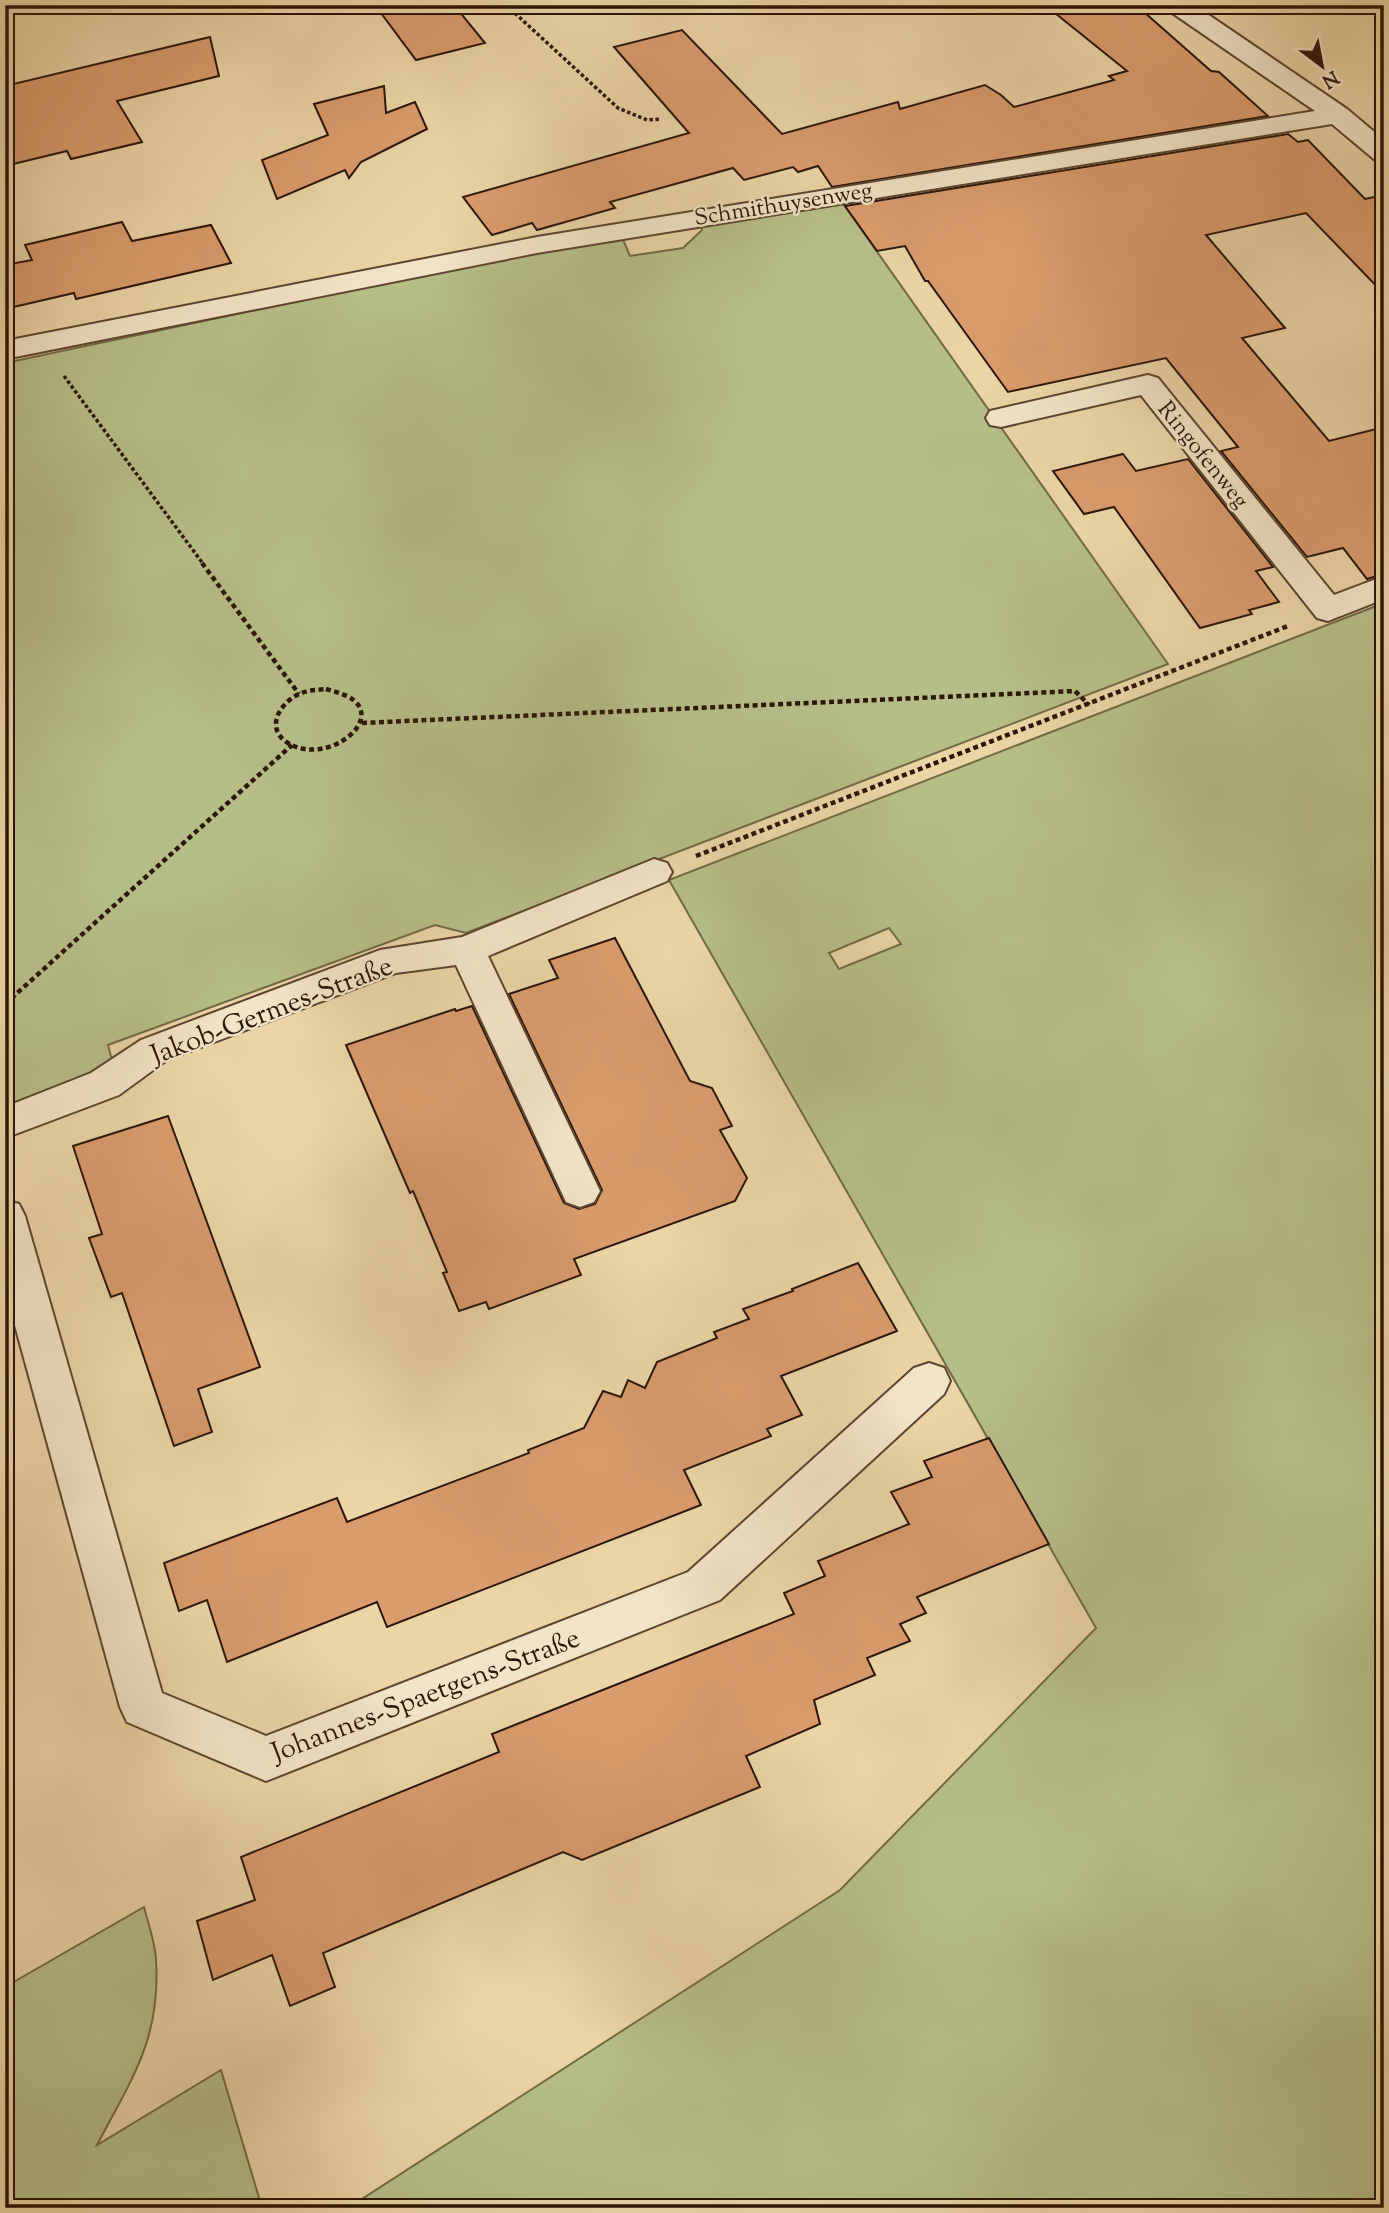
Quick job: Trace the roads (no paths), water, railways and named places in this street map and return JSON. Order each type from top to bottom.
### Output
[{"type":"street","points":[[1177,5],[1338,115],[1384,154]]},
{"type":"street","name":"Schmithuysenweg","points":[[5,350],[537,245],[1338,115]]},
{"type":"street","name":"Ringofenweg","points":[[1001,418],[1148,384],[1328,610],[1384,587]]},
{"type":"street","name":"Jakob-Germes-Straße","points":[[5,1123],[105,1084],[154,1050],[393,960],[467,950],[654,872]]},
{"type":"street","points":[[467,950],[580,1191]]},
{"type":"street","name":"Johannes-Spaetgens-Straße","points":[[5,1216],[143,1707],[266,1759],[704,1586],[929,1381]]}]
